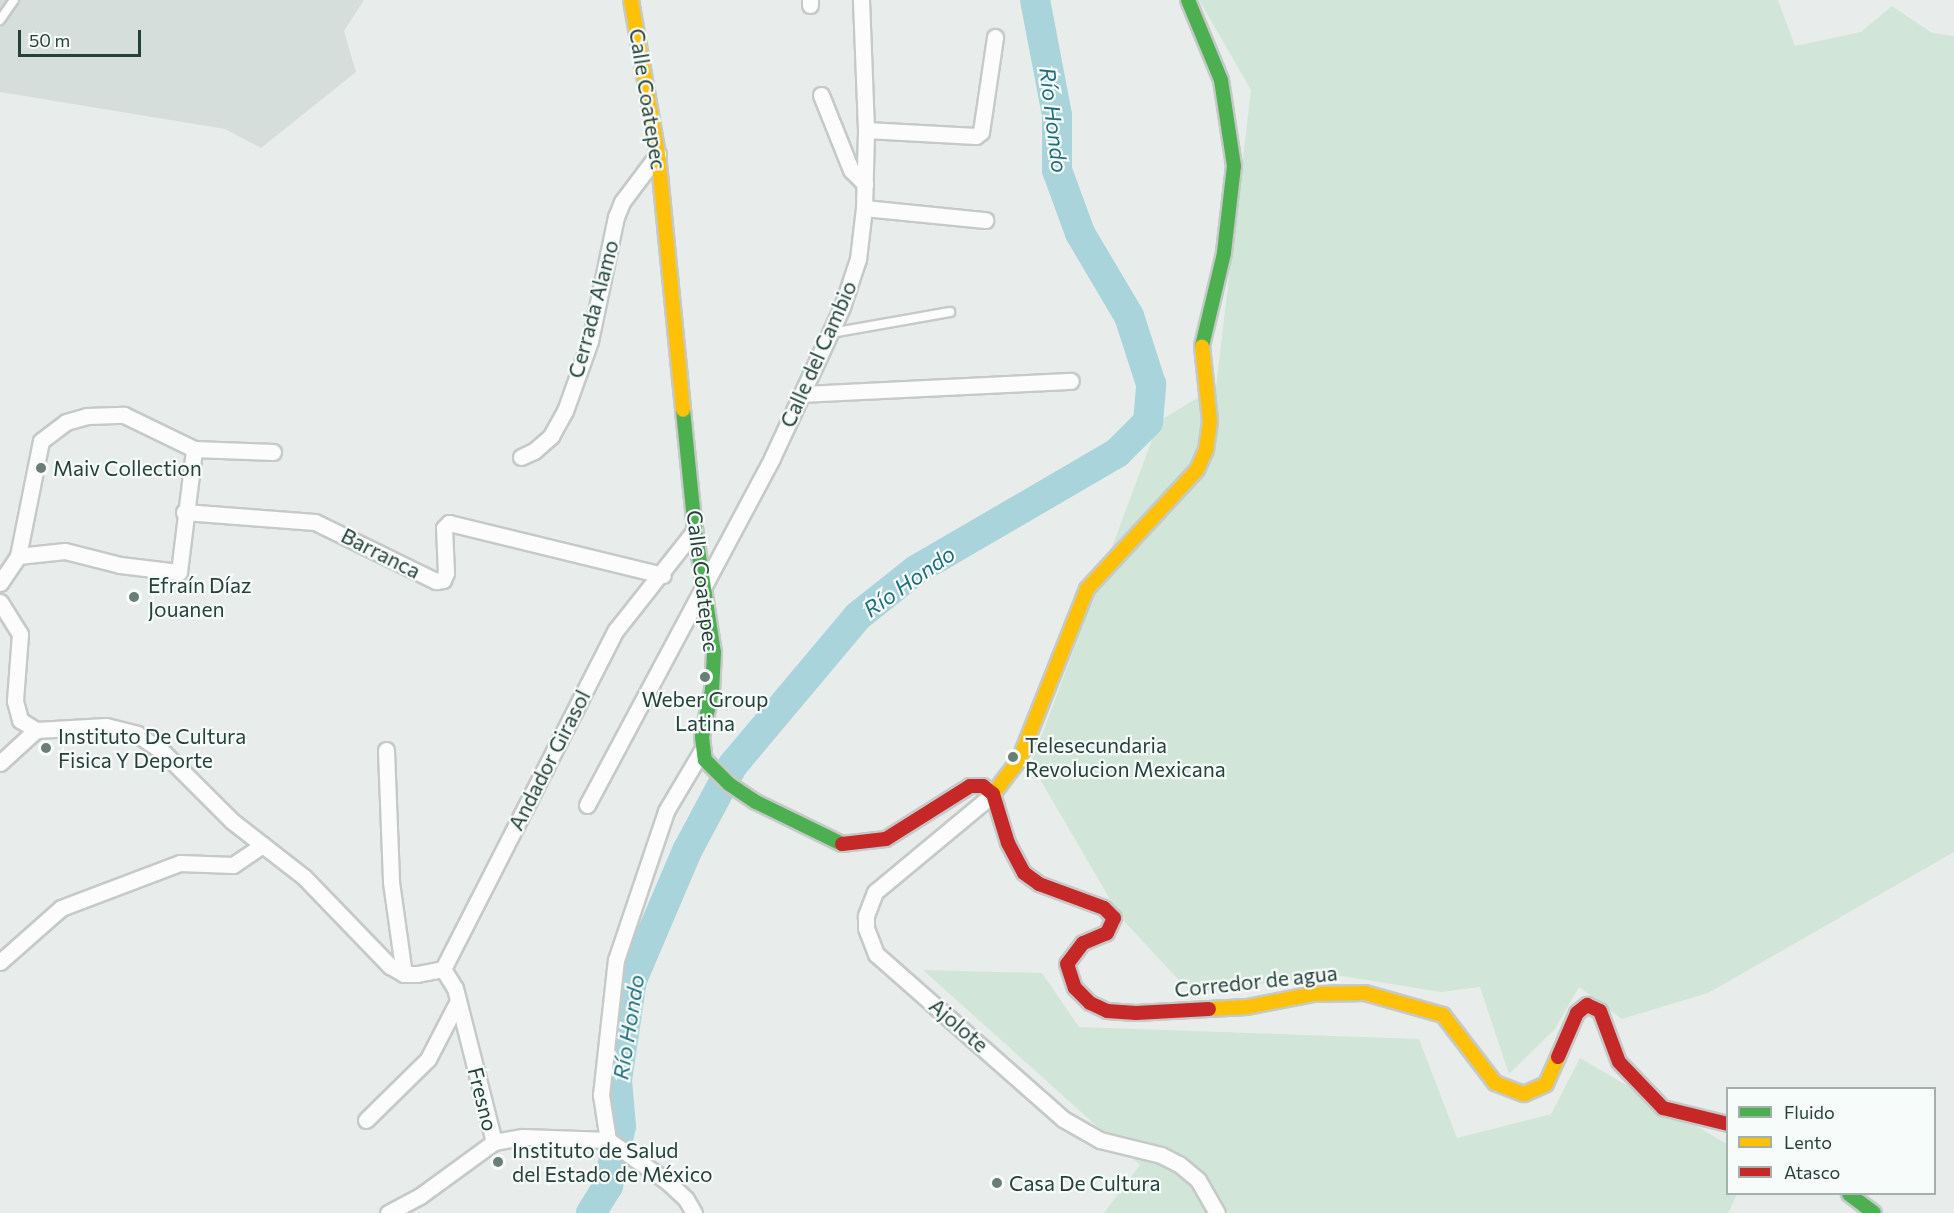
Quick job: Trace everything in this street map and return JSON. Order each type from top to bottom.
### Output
[{"type":"main road","name":"Calle Coatepec","points":[[631,0],[658,154],[695,530],[705,582],[714,653],[701,752]]},
{"type":"main road","points":[[701,752],[711,769],[756,802],[846,846],[886,839],[970,786],[983,786],[993,794],[1019,760],[1087,589],[1096,575],[1165,509],[1197,470],[1206,450],[1210,421],[1202,342],[1224,254],[1234,166],[1221,80],[1188,0]]},
{"type":"main road","name":"Corredor de agua","points":[[993,794],[1008,843],[1024,873],[1039,884],[1104,908],[1114,918],[1107,933],[1083,943],[1067,964],[1075,988],[1090,1003],[1107,1011],[1136,1013],[1247,1007],[1313,993],[1365,993],[1443,1015],[1496,1083],[1524,1094],[1546,1084],[1577,1013],[1587,1005],[1600,1011],[1619,1062],[1663,1108],[1726,1124]]},
{"type":"main road","points":[[1850,1195],[1874,1213]]},
{"type":"street","name":"Calle del Cambio","points":[[587,805],[802,394],[830,333],[858,260],[864,208],[866,130],[861,0]]},
{"type":"street","points":[[866,130],[976,136],[981,132],[994,37]]},
{"type":"street","points":[[820,95],[851,170],[865,184]]},
{"type":"street","name":"Cerrada Alamo","points":[[521,457],[534,452],[551,436],[565,411],[590,341],[616,217],[622,202],[658,154]]},
{"type":"street","points":[[864,208],[985,220]]},
{"type":"street","points":[[802,394],[1071,381]]},
{"type":"street","points":[[0,583],[18,556],[41,441],[60,425],[87,416],[124,415],[194,449],[273,452]]},
{"type":"street","points":[[18,556],[65,551],[175,573],[182,569],[184,512],[194,449]]},
{"type":"street","name":"Barranca","points":[[184,512],[315,522],[435,581],[443,580],[446,573],[444,528],[449,523],[663,574]]},
{"type":"street","name":"Andador Girasol","points":[[443,969],[616,630],[663,574],[695,530]]},
{"type":"street","points":[[0,602],[20,634],[15,711],[20,720],[36,730],[106,726],[137,734],[164,753],[218,808],[304,877],[390,966],[404,974],[443,969]]},
{"type":"street","points":[[0,763],[36,730]]},
{"type":"street","points":[[386,750],[391,882],[404,974]]},
{"type":"street","name":"Calle Coatepec","points":[[611,1142],[601,1095],[616,960],[666,811],[701,752]]},
{"type":"street","name":"Ajolote","points":[[993,794],[875,892],[866,916],[866,928],[876,954],[1063,1119],[1100,1140],[1161,1155],[1179,1164],[1198,1180],[1217,1213]]},
{"type":"street","points":[[0,962],[62,908],[180,863],[232,865],[263,845]]},
{"type":"street","name":"Fresno","points":[[388,1213],[420,1196],[494,1142],[458,1001],[443,969]]},
{"type":"street","points":[[366,1120],[428,1059],[458,1001]]},
{"type":"street","points":[[494,1142],[523,1137],[611,1142],[668,1182],[686,1199],[694,1213]]},
{"type":"lane","points":[[0,20],[15,0]]},
{"type":"lane","points":[[830,333],[950,312]]},
{"type":"shaded area","points":[[0,0],[364,0],[344,31],[356,72],[261,148],[225,129],[0,92]]},
{"type":"green space","points":[[1199,0],[1778,0],[1795,46],[1861,32],[1892,6],[1932,33],[1954,36],[1954,852],[1708,993],[1622,1019],[1579,987],[1555,1029],[1509,1074],[1480,987],[1441,992],[1336,975],[1190,992],[1121,918],[1031,764],[1159,421],[1216,387],[1251,90]]},
{"type":"green space","points":[[923,970],[1042,973],[1079,1027],[1419,1039],[1457,1138],[1551,1114],[1580,1058],[1726,1143],[1726,1195],[1737,1195],[1728,1213],[1104,1213],[1140,1165]]},
{"type":"waterway","name":"Río Hondo","points":[[591,1213],[608,1186],[621,1126],[617,1080],[632,980],[687,851],[733,765],[858,616],[916,570],[1117,453],[1148,422],[1151,384],[1129,316],[1080,233],[1057,170],[1057,115],[1035,0]]},
{"type":"traffic: fast","points":[[1188,0],[1221,80],[1234,166],[1224,253],[1202,346]]},
{"type":"traffic: fast","points":[[683,410],[695,530],[714,653],[712,690],[702,737],[705,760],[729,784],[756,802],[842,844]]},
{"type":"traffic: fast","points":[[1850,1195],[1874,1213]]},
{"type":"traffic: slow","points":[[631,0],[658,154],[683,410]]},
{"type":"traffic: slow","points":[[993,794],[1019,760],[1087,589],[1197,470],[1206,450],[1210,421],[1202,346]]},
{"type":"traffic: slow","points":[[1209,1009],[1247,1007],[1313,994],[1365,993],[1443,1015],[1495,1083],[1524,1094],[1546,1084],[1558,1057]]},
{"type":"traffic: jam","points":[[842,844],[886,839],[970,786],[983,786],[993,794]]},
{"type":"traffic: jam","points":[[993,794],[1008,843],[1024,873],[1039,884],[1104,908],[1114,918],[1107,933],[1083,943],[1067,964],[1075,988],[1090,1003],[1107,1011],[1136,1013],[1209,1009]]},
{"type":"traffic: jam","points":[[1558,1057],[1577,1013],[1587,1005],[1600,1011],[1619,1062],[1663,1108],[1726,1124]]},
{"type":"place","name":"Maiv Collection","points":[[41,468]]},
{"type":"place","name":"Efraín Díaz Jouanen","points":[[134,597]]},
{"type":"place","name":"Weber Group Latina","points":[[705,677]]},
{"type":"place","name":"Instituto De Cultura Fisica Y Deporte","points":[[46,748]]},
{"type":"place","name":"Telesecundaria Revolucion Mexicana","points":[[1013,757]]},
{"type":"place","name":"Instituto de Salud del Estado de México","points":[[498,1162]]},
{"type":"place","name":"Casa De Cultura","points":[[997,1183]]}]
